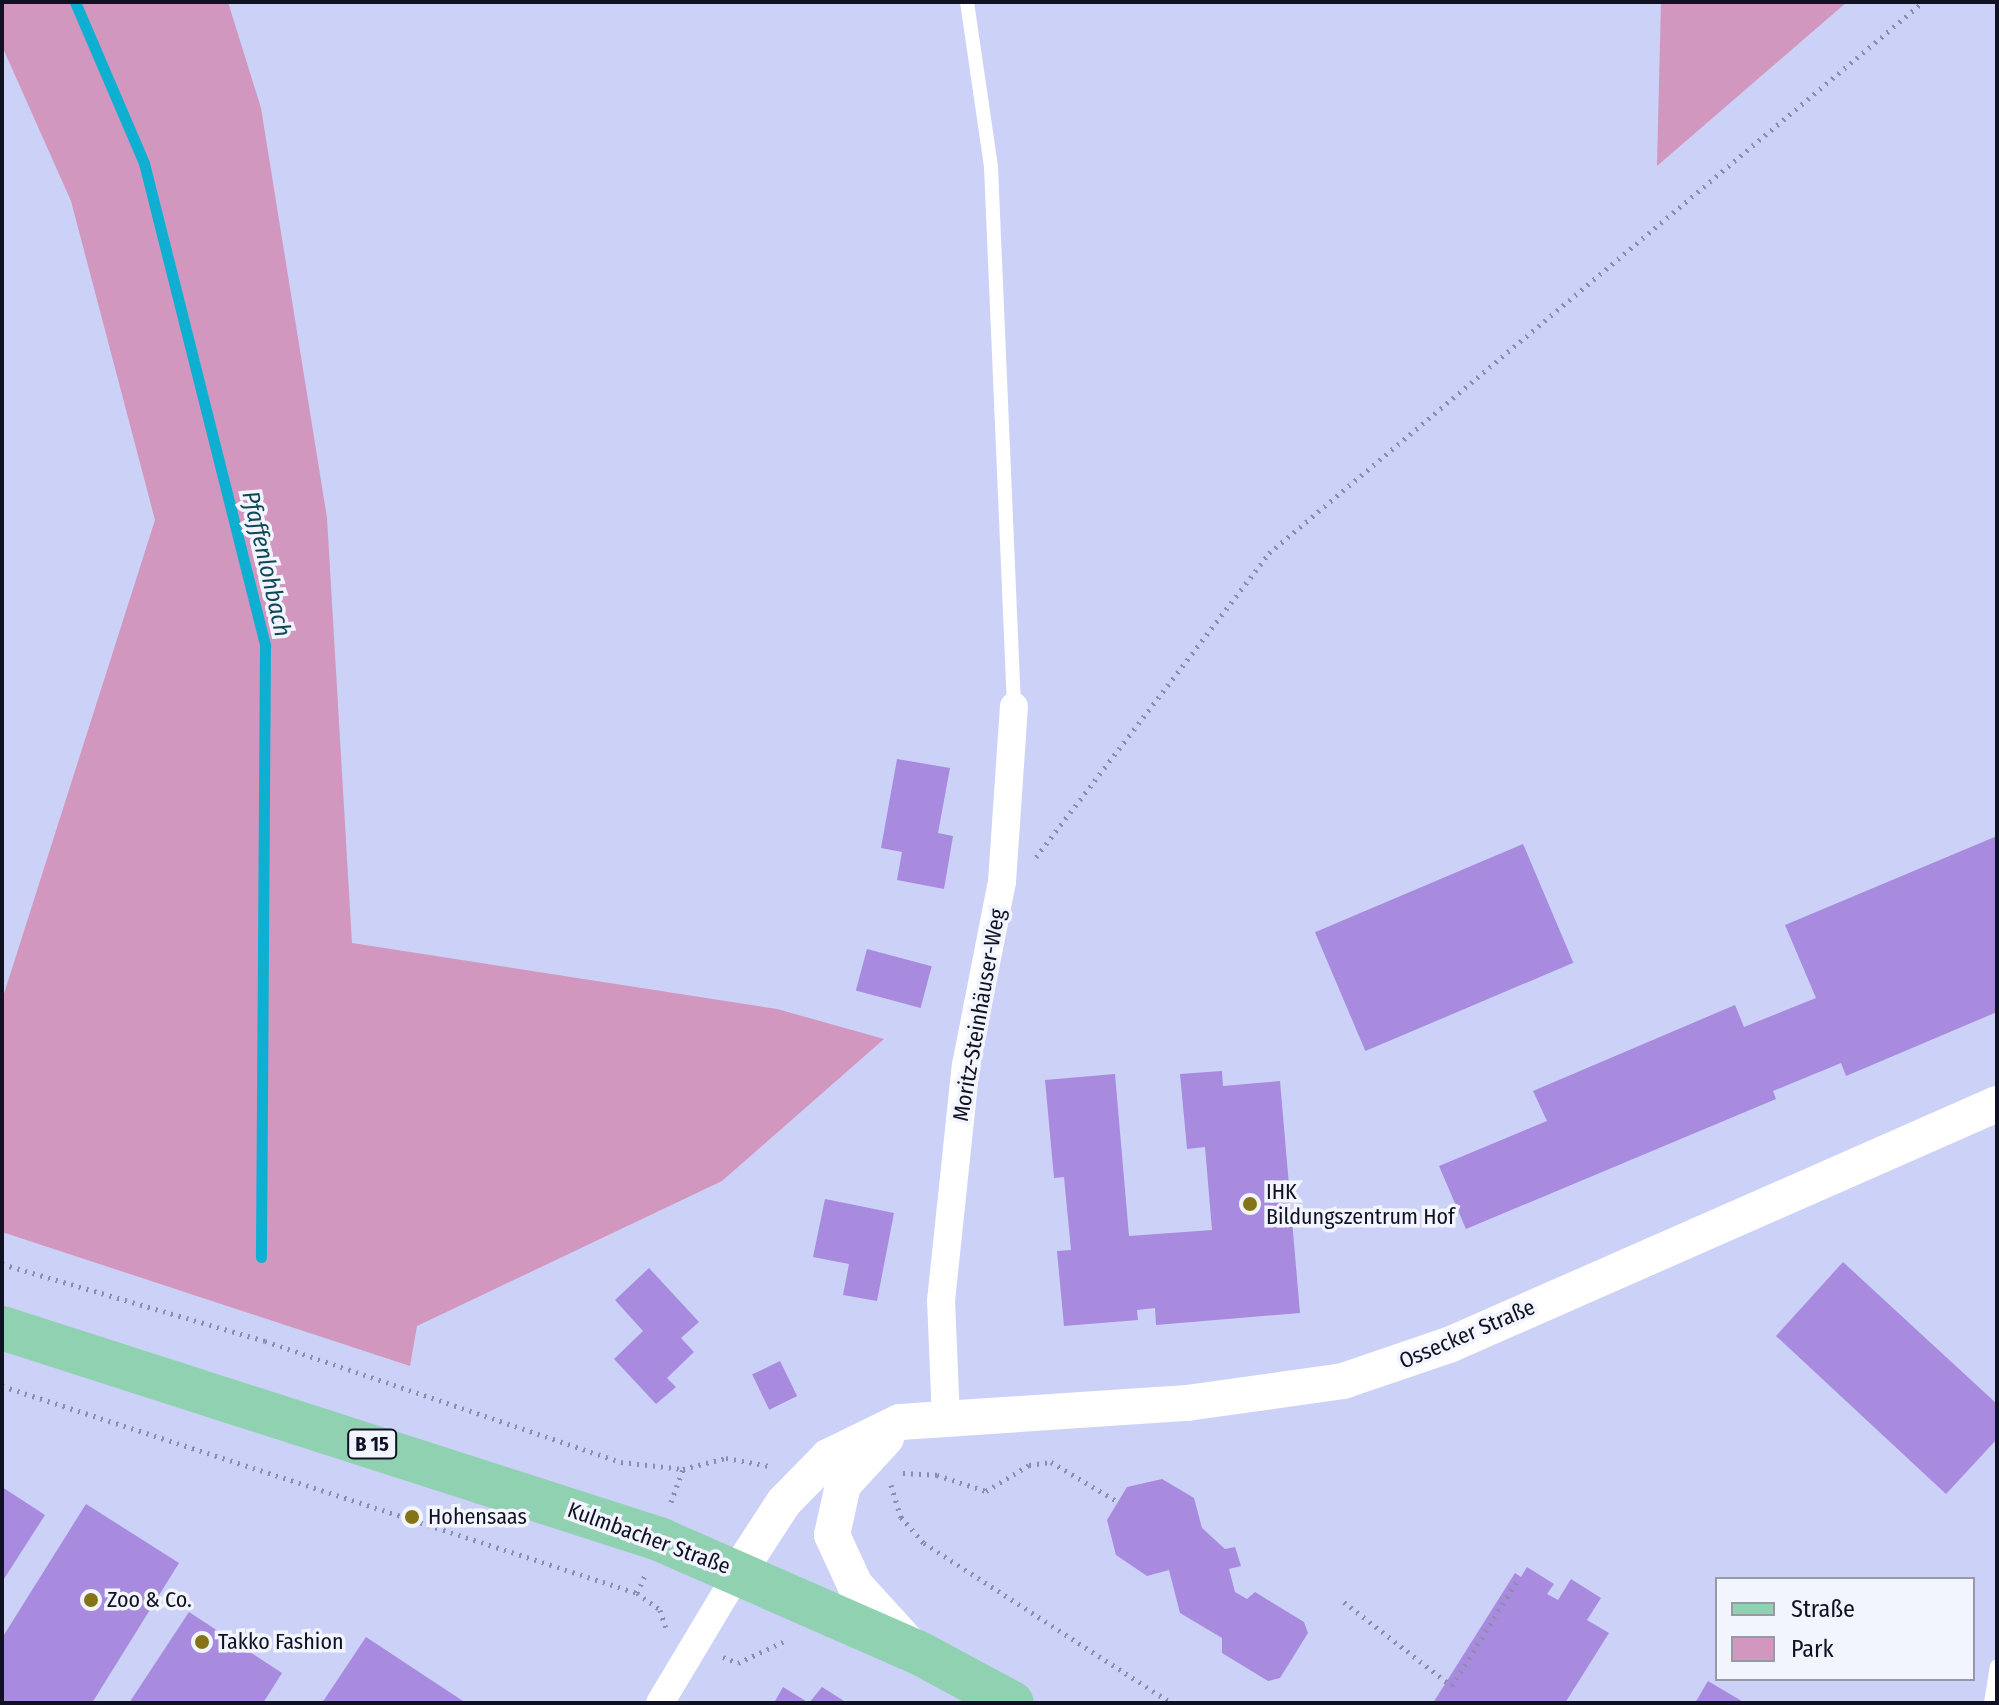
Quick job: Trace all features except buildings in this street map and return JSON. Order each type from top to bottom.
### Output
[{"type":"main road","name":"Kulmbacher Straße","points":[[2,1328],[210,1390],[739,1571],[921,1654],[1012,1703]]},
{"type":"street","name":"Moritz-Steinhäuser-Weg","points":[[946,1419],[941,1301],[962,1097],[1002,882],[1014,706]]},
{"type":"street","name":"Ossecker Straße","points":[[739,1571],[784,1502],[828,1457],[900,1422],[1187,1403],[1343,1381],[1449,1345],[1997,1104]]},
{"type":"street","points":[[879,1470],[900,1422]]},
{"type":"street","name":"Kulmbacher Straße","points":[[879,1470],[843,1485],[833,1517],[837,1552],[855,1585],[921,1654]]},
{"type":"street","points":[[660,1703],[739,1571]]},
{"type":"lane","points":[[967,2],[991,167],[1014,706]]},
{"type":"lane","points":[[1991,1703],[1997,1666]]},
{"type":"path","points":[[1002,882],[1023,873],[1071,815],[1207,625],[1269,553],[1923,2]]},
{"type":"path","points":[[2,1264],[265,1341],[636,1466],[683,1469],[726,1458],[792,1467],[828,1457]]},
{"type":"path","points":[[2,1386],[637,1593],[660,1610],[667,1632],[738,1663],[784,1640],[797,1642]]},
{"type":"path","points":[[1118,1502],[1051,1462],[1029,1465],[986,1491],[906,1471],[879,1470],[901,1517],[924,1543],[1171,1703]]},
{"type":"path","points":[[1344,1602],[1452,1686],[1518,1579]]},
{"type":"green space","points":[[2,2],[228,2],[261,108],[327,518],[352,943],[777,1009],[884,1039],[722,1181],[417,1326],[410,1366],[2,1232],[2,1000],[155,520],[71,201],[2,46]]},
{"type":"green space","points":[[1661,2],[1847,2],[1657,166]]},
{"type":"waterway","name":"Pfaffenlohbach","points":[[75,2],[144,163],[265,646],[261,1257]]},
{"type":"place","name":"IHK Bildungszentrum Hof","points":[[1250,1204]]},
{"type":"place","name":"Hohensaas","points":[[412,1517]]},
{"type":"place","name":"Zoo & Co.","points":[[91,1600]]},
{"type":"place","name":"Takko Fashion","points":[[202,1642]]}]
